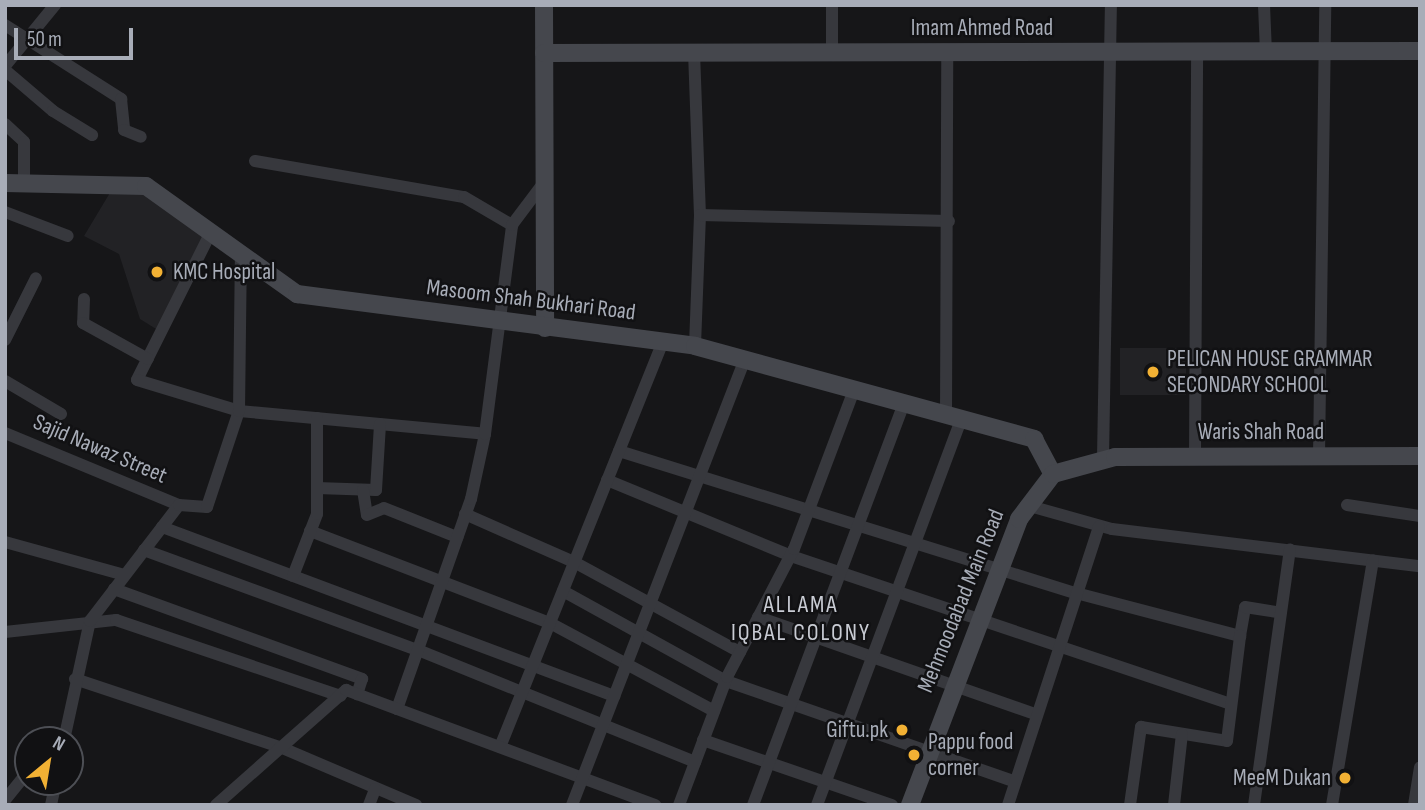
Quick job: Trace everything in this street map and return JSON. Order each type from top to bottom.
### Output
[{"type":"street","points":[[55,5],[5,68],[53,111],[92,135]]},
{"type":"street","points":[[544,5],[545,328]]},
{"type":"street","points":[[832,5],[832,52]]},
{"type":"street","points":[[1053,474],[1103,458],[1113,52],[1111,5]]},
{"type":"street","points":[[1264,5],[1266,52]]},
{"type":"street","points":[[1319,456],[1325,5]]},
{"type":"street","points":[[5,25],[121,99],[124,130],[141,137]]},
{"type":"street","name":"Imam Ahmed Road","points":[[544,52],[1420,51]]},
{"type":"street","points":[[694,52],[700,215],[695,346]]},
{"type":"street","points":[[817,805],[915,544],[954,417],[947,52]]},
{"type":"street","points":[[1195,457],[1198,52]]},
{"type":"street","points":[[5,124],[24,142],[24,183]]},
{"type":"street","points":[[255,161],[464,197],[512,225]]},
{"type":"street","points":[[397,709],[465,514],[485,434],[512,225],[545,181]]},
{"type":"street","name":"Masoom Shah Bukhari Road","points":[[5,183],[146,186],[297,294],[695,346],[1034,439],[1053,474]]},
{"type":"street","points":[[5,212],[68,236]]},
{"type":"street","points":[[700,215],[949,221]]},
{"type":"street","points":[[211,232],[137,380],[239,411],[485,434]]},
{"type":"street","points":[[67,726],[90,621],[178,505],[207,507],[239,411],[241,254]]},
{"type":"street","points":[[5,340],[36,278]]},
{"type":"street","points":[[84,299],[83,323],[148,359]]},
{"type":"street","points":[[500,747],[663,342]]},
{"type":"street","points":[[572,805],[745,359]]},
{"type":"street","points":[[5,381],[61,414]]},
{"type":"street","points":[[679,805],[726,681],[791,556],[853,390]]},
{"type":"street","points":[[753,805],[904,404]]},
{"type":"street","points":[[293,576],[310,531],[317,488],[317,418]]},
{"type":"street","points":[[317,488],[376,490],[380,424]]},
{"type":"street","name":"Sajid Nawaz Street","points":[[5,433],[178,505]]},
{"type":"street","points":[[619,452],[1076,593],[1240,636]]},
{"type":"street","name":"Waris Shah Road","points":[[1103,458],[1420,456]]},
{"type":"street","name":"Mehmoodabad Main Road","points":[[910,805],[976,619],[997,569],[1027,505],[1053,474]]},
{"type":"street","points":[[607,480],[684,515],[791,556],[1230,703]]},
{"type":"street","points":[[363,490],[367,515],[384,508],[457,537]]},
{"type":"street","points":[[1027,505],[1099,526],[1420,566]]},
{"type":"street","points":[[1348,505],[1420,516]]},
{"type":"street","points":[[465,514],[574,562],[651,601],[740,652]]},
{"type":"street","points":[[1008,805],[1013,781],[1099,526]]},
{"type":"street","points":[[162,527],[614,696]]},
{"type":"street","points":[[310,531],[550,623],[714,711]]},
{"type":"street","points":[[5,542],[125,575]]},
{"type":"street","points":[[144,550],[418,650],[695,762]]},
{"type":"street","points":[[1254,805],[1290,550]]},
{"type":"street","points":[[1332,805],[1373,560]]},
{"type":"street","points":[[114,589],[362,679],[357,694]]},
{"type":"street","points":[[563,591],[726,681],[1013,781]]},
{"type":"street","points":[[1130,805],[1142,727],[1227,741],[1245,607],[1281,612]]},
{"type":"street","points":[[758,617],[1035,715]]},
{"type":"street","points":[[5,632],[116,620],[340,696]]},
{"type":"street","points":[[75,679],[280,747],[416,805]]},
{"type":"street","points":[[216,805],[346,690],[655,805]]},
{"type":"street","points":[[1174,805],[1182,734]]},
{"type":"street","points":[[703,740],[892,805]]},
{"type":"street","points":[[1414,805],[1420,767]]},
{"type":"street","points":[[369,805],[375,789]]},
{"type":"shaded area","name":"KMC Hospital","points":[[114,186],[146,186],[211,232],[161,332],[140,319],[119,254],[84,236]]},
{"type":"shaded area","name":"PELICAN HOUSE GRAMMAR SECONDARY SCHOOL","points":[[1120,348],[1186,348],[1186,395],[1120,395]]},
{"type":"place","name":"KMC Hospital","points":[[157,272]]},
{"type":"place","name":"PELICAN HOUSE GRAMMAR SECONDARY SCHOOL","points":[[1153,372]]},
{"type":"place","name":"Giftu.pk","points":[[902,730]]},
{"type":"place","name":"Pappu food corner","points":[[914,755]]},
{"type":"place","name":"MeeM Dukan","points":[[1345,778]]},
{"type":"district","name":"ALLAMA IQBAL COLONY","points":[[801,619]]}]
